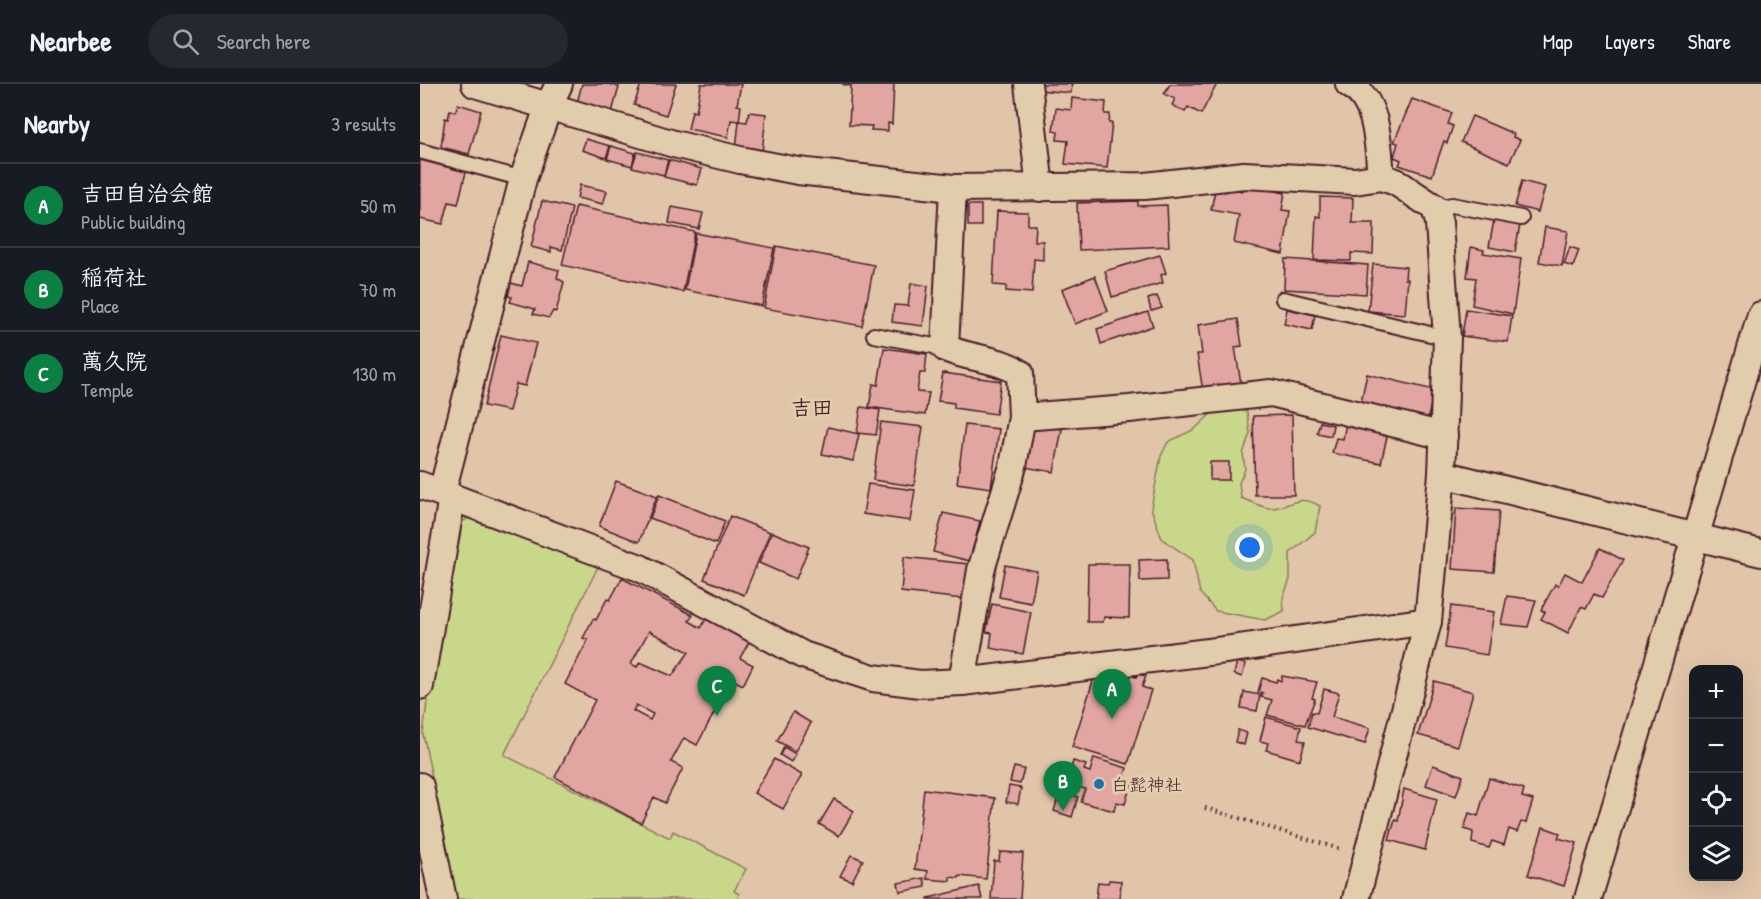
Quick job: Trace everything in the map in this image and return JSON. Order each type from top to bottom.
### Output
[{"type":"street","points":[[475,84],[554,94],[674,144],[798,171],[952,188],[1145,186],[1244,175],[1355,181],[1381,177],[1396,182],[1435,208],[1439,223],[1447,338],[1442,474],[1428,621],[1356,899]]},
{"type":"street","points":[[1028,84],[1040,188]]},
{"type":"street","points":[[1349,84],[1356,88],[1370,111],[1377,134],[1381,177]]},
{"type":"street","points":[[420,686],[438,491],[523,178],[554,94]]},
{"type":"street","points":[[952,188],[945,348],[958,354],[1011,367],[1020,374],[1022,417],[1013,466],[981,570],[962,682]]},
{"type":"street","points":[[1588,899],[1761,315]]},
{"type":"street","points":[[1022,417],[1129,409],[1271,393],[1444,436]]},
{"type":"street","points":[[1442,474],[1696,539],[1761,553]]},
{"type":"street","points":[[438,491],[640,567],[803,655],[873,678],[920,684],[962,682],[1225,650],[1428,621]]},
{"type":"street","points":[[420,786],[443,899]]},
{"type":"lane","points":[[420,151],[523,178]]},
{"type":"lane","points":[[1435,208],[1452,205],[1521,218]]},
{"type":"lane","points":[[1283,299],[1447,338]]},
{"type":"lane","points":[[874,335],[945,348]]},
{"type":"path","points":[[1205,808],[1366,857]]},
{"type":"green space","points":[[1233,408],[1247,412],[1250,433],[1243,454],[1245,469],[1239,483],[1241,498],[1269,508],[1299,501],[1312,502],[1320,506],[1315,532],[1290,553],[1290,579],[1283,598],[1284,611],[1265,620],[1216,611],[1200,593],[1193,560],[1162,539],[1151,508],[1161,456],[1168,442],[1195,429],[1214,411]]},
{"type":"green space","points":[[470,517],[598,567],[504,755],[670,838],[673,831],[746,869],[734,891],[739,894],[737,899],[457,899],[423,734],[434,647],[459,524]]},
{"type":"building","points":[[582,84],[609,84],[619,87],[611,116],[577,103]]},
{"type":"building","points":[[641,84],[676,84],[666,115],[634,105]]},
{"type":"building","points":[[701,84],[741,84],[737,105],[741,106],[739,121],[731,120],[728,137],[688,129],[692,111],[696,112]]},
{"type":"building","points":[[842,84],[894,84],[892,124],[888,123],[888,131],[871,130],[872,126],[849,125],[851,86]]},
{"type":"building","points":[[1039,84],[1072,84],[1071,93],[1039,90]]},
{"type":"building","points":[[1170,84],[1217,84],[1201,114],[1188,107],[1185,112],[1172,105],[1175,99],[1164,94]]},
{"type":"building","points":[[1072,98],[1106,102],[1105,114],[1110,114],[1109,123],[1112,123],[1107,168],[1065,164],[1068,141],[1057,140],[1058,132],[1053,131],[1056,108],[1071,110]]},
{"type":"building","points":[[1412,99],[1452,113],[1448,124],[1453,126],[1447,143],[1444,141],[1432,176],[1399,165],[1401,160],[1394,157],[1398,143],[1394,142]]},
{"type":"building","points":[[458,104],[481,111],[469,154],[441,147],[445,118],[448,119],[450,110],[455,112]]},
{"type":"building","points":[[749,112],[766,114],[762,153],[736,150],[739,121],[747,122]]},
{"type":"building","points":[[1472,116],[1514,134],[1513,137],[1520,140],[1509,163],[1461,142]]},
{"type":"building","points":[[586,139],[610,146],[606,158],[582,150]]},
{"type":"building","points":[[611,146],[635,153],[632,166],[607,159]]},
{"type":"building","points":[[637,152],[668,160],[664,175],[632,167]]},
{"type":"building","points":[[420,160],[466,172],[458,204],[449,202],[443,224],[420,219]]},
{"type":"building","points":[[669,160],[702,169],[697,185],[664,177]]},
{"type":"building","points":[[1522,181],[1545,187],[1538,212],[1515,206]]},
{"type":"building","points":[[580,185],[607,191],[603,204],[577,198]]},
{"type":"building","points":[[1244,185],[1285,193],[1282,210],[1290,211],[1283,254],[1234,243],[1239,215],[1211,210],[1215,190],[1226,192],[1227,188],[1243,191]]},
{"type":"building","points":[[1320,197],[1353,198],[1352,223],[1374,223],[1373,254],[1351,253],[1351,261],[1314,260],[1316,216],[1320,217]]},
{"type":"building","points":[[542,201],[572,208],[562,250],[551,247],[551,252],[531,247]]},
{"type":"building","points":[[1138,201],[1138,206],[1167,205],[1169,246],[1079,250],[1077,203]]},
{"type":"building","points":[[968,205],[981,205],[981,226],[968,226]]},
{"type":"building","points":[[576,206],[695,232],[683,292],[562,265]]},
{"type":"building","points":[[672,207],[703,213],[699,229],[669,223]]},
{"type":"building","points":[[997,211],[1028,212],[1028,225],[1036,225],[1035,241],[1043,241],[1043,260],[1034,259],[1032,293],[1006,291],[1006,286],[993,285]]},
{"type":"building","points":[[1494,220],[1520,225],[1515,252],[1489,247]]},
{"type":"building","points":[[1545,227],[1568,231],[1562,266],[1539,262]]},
{"type":"building","points":[[696,233],[774,248],[762,306],[685,290]]},
{"type":"building","points":[[776,246],[874,265],[862,326],[764,308]]},
{"type":"building","points":[[1471,247],[1484,250],[1483,253],[1521,259],[1513,314],[1472,305],[1476,278],[1467,277]]},
{"type":"building","points":[[1570,247],[1579,250],[1573,267],[1564,264]]},
{"type":"building","points":[[1160,255],[1166,273],[1161,275],[1163,283],[1112,297],[1105,271]]},
{"type":"building","points":[[1285,259],[1368,265],[1366,294],[1284,289]]},
{"type":"building","points":[[528,262],[559,270],[557,278],[564,282],[556,312],[553,311],[549,318],[533,314],[535,309],[510,302],[512,297],[508,296],[511,283],[522,286]]},
{"type":"building","points":[[1373,264],[1406,267],[1405,279],[1408,279],[1405,314],[1368,311]]},
{"type":"building","points":[[1095,276],[1108,311],[1075,324],[1062,289]]},
{"type":"building","points":[[911,283],[928,286],[923,326],[892,322],[894,305],[908,306]]},
{"type":"building","points":[[1157,296],[1162,308],[1151,311],[1148,299]]},
{"type":"building","points":[[1287,309],[1315,315],[1312,330],[1284,324]]},
{"type":"building","points":[[1466,309],[1512,316],[1508,342],[1462,336]]},
{"type":"building","points":[[1148,312],[1153,326],[1101,344],[1097,329]]},
{"type":"building","points":[[1238,319],[1242,346],[1235,347],[1241,384],[1203,391],[1197,354],[1202,354],[1198,325]]},
{"type":"building","points":[[501,335],[536,343],[525,386],[516,384],[509,411],[484,406]]},
{"type":"building","points":[[884,348],[927,354],[925,373],[920,373],[917,392],[929,393],[925,415],[869,407],[873,384],[878,385]]},
{"type":"building","points":[[943,373],[1001,381],[996,414],[954,408],[954,403],[938,401]]},
{"type":"building","points":[[1367,374],[1434,390],[1427,422],[1360,406]]},
{"type":"building","points":[[861,407],[880,410],[876,435],[857,433]]},
{"type":"building","points":[[1292,415],[1294,495],[1255,495],[1253,416]]},
{"type":"building","points":[[881,422],[923,427],[914,486],[873,480]]},
{"type":"building","points":[[1320,422],[1333,425],[1331,436],[1317,433]]},
{"type":"building","points":[[1346,423],[1388,432],[1381,463],[1332,453],[1336,438],[1343,439]]},
{"type":"building","points":[[1031,424],[1062,429],[1054,472],[1024,467]]},
{"type":"building","points":[[965,425],[999,429],[991,488],[957,483]]},
{"type":"building","points":[[828,427],[859,434],[853,461],[822,454]]},
{"type":"building","points":[[1210,462],[1229,462],[1229,480],[1210,480]]},
{"type":"building","points":[[616,481],[657,496],[639,542],[599,526]]},
{"type":"building","points":[[868,484],[915,490],[910,521],[863,514]]},
{"type":"building","points":[[659,495],[725,521],[716,544],[650,518]]},
{"type":"building","points":[[1456,508],[1499,511],[1494,572],[1452,569]]},
{"type":"building","points":[[943,513],[980,521],[970,561],[933,552]]},
{"type":"building","points":[[730,516],[770,532],[744,595],[704,579]]},
{"type":"building","points":[[772,532],[809,547],[796,579],[759,563]]},
{"type":"building","points":[[1600,548],[1623,560],[1602,598],[1594,594],[1586,609],[1581,607],[1568,633],[1541,619],[1545,612],[1541,610],[1555,584],[1558,586],[1565,573],[1582,582]]},
{"type":"building","points":[[904,557],[968,564],[963,599],[901,592]]},
{"type":"building","points":[[1167,559],[1167,580],[1140,581],[1139,560]]},
{"type":"building","points":[[1088,564],[1130,564],[1129,618],[1104,617],[1103,622],[1087,622]]},
{"type":"building","points":[[1005,565],[1037,571],[1031,603],[999,597]]},
{"type":"building","points":[[622,578],[693,615],[689,621],[701,628],[706,619],[749,642],[740,658],[753,665],[743,685],[727,677],[723,684],[728,687],[697,745],[684,738],[671,762],[683,768],[665,803],[654,797],[641,823],[555,777],[595,700],[565,684],[588,640],[583,638],[593,619],[596,620],[607,599],[610,600]],"holes":[[[649,631],[689,652],[672,676],[640,662],[637,667],[631,664]],[[636,705],[653,714],[650,720],[633,711]]]},
{"type":"building","points":[[1507,596],[1536,600],[1528,627],[1501,624]]},
{"type":"building","points":[[992,604],[1031,612],[1023,654],[990,648],[992,633],[986,632]]},
{"type":"building","points":[[1451,606],[1494,612],[1487,655],[1445,648]]},
{"type":"building","points":[[1237,662],[1246,664],[1242,677],[1234,674]]},
{"type":"building","points":[[1138,674],[1146,676],[1142,687],[1151,690],[1128,764],[1072,747],[1094,678],[1102,680],[1103,675],[1128,682],[1130,675],[1136,677]]},
{"type":"building","points":[[1282,676],[1317,682],[1312,698],[1315,699],[1305,725],[1267,715],[1272,700],[1261,697],[1263,693],[1258,692],[1262,678],[1276,682],[1277,679],[1281,681]]},
{"type":"building","points":[[1434,681],[1473,692],[1458,746],[1418,735]]},
{"type":"building","points":[[1324,689],[1339,693],[1332,717],[1370,728],[1365,744],[1308,727],[1312,712],[1317,713]]},
{"type":"building","points":[[1244,692],[1260,695],[1257,711],[1241,708]]},
{"type":"building","points":[[793,712],[811,723],[795,751],[777,741]]},
{"type":"building","points":[[1266,717],[1301,727],[1298,740],[1305,741],[1300,760],[1266,750],[1268,743],[1260,741]]},
{"type":"building","points":[[1238,730],[1247,733],[1244,745],[1235,742]]},
{"type":"building","points":[[784,747],[796,754],[791,762],[780,755]]},
{"type":"building","name":"白髭神社","points":[[1094,758],[1127,768],[1124,778],[1132,781],[1125,804],[1116,802],[1114,811],[1081,802],[1085,789],[1079,787],[1078,791],[1066,787],[1073,761],[1086,765],[1084,770],[1090,772]]},
{"type":"building","points":[[774,759],[802,775],[783,809],[754,793]]},
{"type":"building","points":[[1433,765],[1463,776],[1456,796],[1426,785]]},
{"type":"building","points":[[1014,767],[1024,769],[1020,784],[1010,782]]},
{"type":"building","points":[[1489,778],[1524,789],[1522,797],[1533,800],[1526,823],[1521,822],[1517,832],[1509,829],[1504,845],[1492,841],[1489,848],[1472,843],[1473,832],[1464,829],[1469,813],[1478,816]]},
{"type":"building","points":[[1009,786],[1021,788],[1018,804],[1006,802]]},
{"type":"building","points":[[924,789],[995,798],[986,879],[960,876],[959,878],[950,877],[950,881],[927,879],[928,871],[915,869]]},
{"type":"building","points":[[1404,789],[1437,799],[1425,850],[1389,840],[1395,820],[1398,821]]},
{"type":"building","points":[[1060,791],[1078,797],[1072,817],[1054,811]]},
{"type":"building","points":[[834,799],[854,811],[839,836],[819,824]]},
{"type":"building","points":[[1543,827],[1560,833],[1558,838],[1577,843],[1564,886],[1528,875]]},
{"type":"building","points":[[1000,852],[1023,853],[1020,899],[991,899],[994,861],[999,861]]},
{"type":"building","points":[[851,855],[863,860],[852,881],[840,876]]},
{"type":"building","points":[[924,878],[926,887],[900,892],[898,883]]},
{"type":"building","points":[[1109,880],[1121,881],[1120,899],[1096,899],[1098,882],[1108,883]]},
{"type":"building","points":[[979,886],[982,899],[928,899],[928,898]]},
{"type":"place","name":"萬久院","points":[[717,716]]},
{"type":"place","name":"吉田自治会館","points":[[1112,719]]},
{"type":"place","name":"白髭神社","points":[[1099,784]]},
{"type":"place","name":"稲荷社","points":[[1063,811]]},
{"type":"district","name":"吉田","points":[[812,407]]}]
